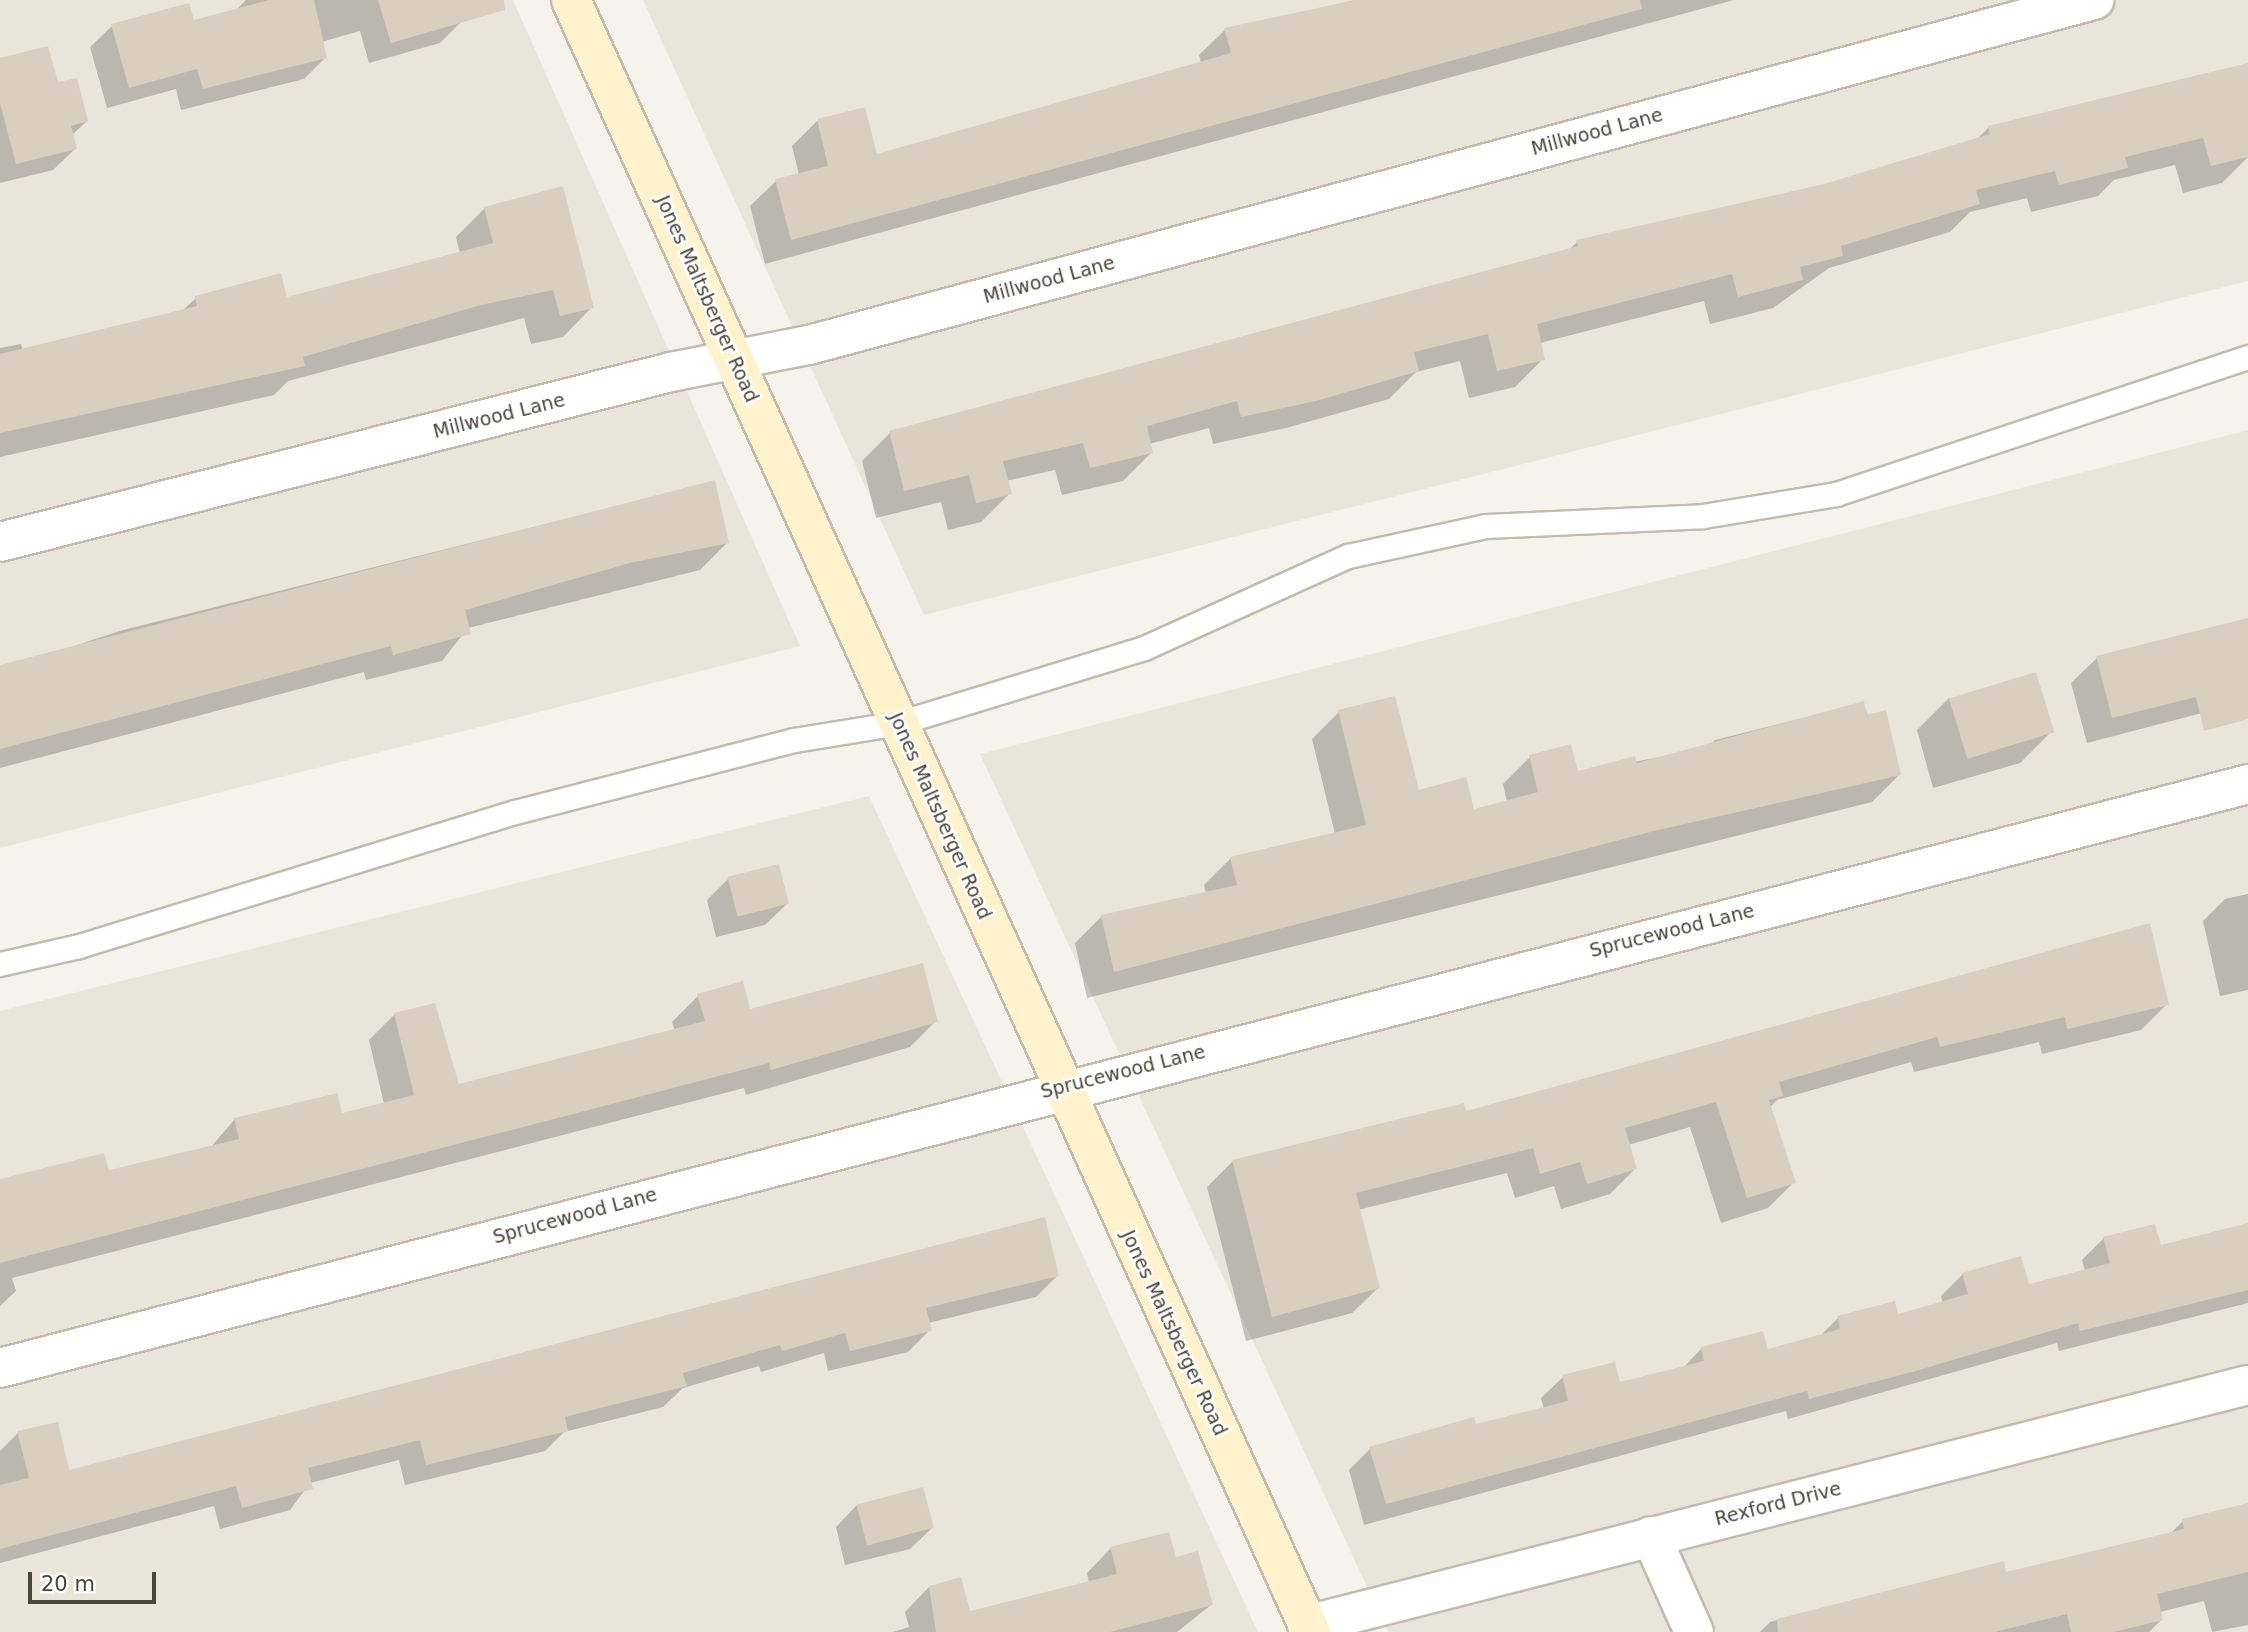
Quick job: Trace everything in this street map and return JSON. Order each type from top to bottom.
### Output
[{"type":"main road","name":"Jones Maltsberger Road","points":[[571,0],[1061,1087],[1309,1628]]},
{"type":"street","name":"Millwood Lane","points":[[0,542],[735,359],[2094,0]]},
{"type":"street","name":"Sprucewood Lane","points":[[0,1368],[1061,1087],[2248,784]]},
{"type":"street","name":"Rexford Drive","points":[[1309,1628],[1651,1536],[2248,1385]]},
{"type":"street","points":[[1651,1536],[1694,1632]]},
{"type":"lane","points":[[0,964],[79,946],[515,813],[794,740],[898,723],[1144,648],[1348,556],[1486,526],[1703,516],[1836,494],[2248,358]]},
{"type":"shaded area","points":[[0,0],[513,0],[800,646],[0,848]]},
{"type":"shaded area","points":[[643,0],[2248,0],[2248,281],[924,615]]},
{"type":"shaded area","points":[[2248,430],[2248,1632],[1388,1632],[980,754]]},
{"type":"shaded area","points":[[869,796],[1258,1632],[0,1632],[0,1011]]},
{"type":"building","points":[[269,0],[314,0],[327,58],[203,89],[197,69],[129,88],[111,24],[189,3],[194,20]]},
{"type":"building","points":[[378,0],[504,0],[505,10],[391,43]]},
{"type":"building","points":[[1355,0],[1640,0],[1642,9],[791,240],[775,179],[828,166],[817,119],[865,107],[877,154],[1231,53],[1224,28]]},
{"type":"building","points":[[48,46],[58,82],[77,78],[88,121],[71,126],[77,149],[16,164],[0,103],[0,58]]},
{"type":"building","points":[[2248,63],[2248,157],[2211,166],[2203,138],[2125,157],[2128,168],[2059,185],[2055,171],[1976,190],[1980,204],[1841,246],[1843,256],[1800,267],[1803,280],[1738,297],[1732,274],[1537,324],[1545,360],[1497,371],[1488,334],[1414,352],[1419,371],[1316,401],[1241,417],[1237,401],[1147,426],[1153,453],[1090,468],[1083,443],[1003,461],[1012,494],[976,503],[969,475],[904,491],[889,431],[1578,246],[1576,240],[1824,184],[1990,134],[1988,126]]},
{"type":"building","points":[[563,186],[594,308],[560,316],[553,290],[481,305],[303,357],[305,366],[0,433],[0,354],[197,306],[195,296],[281,273],[287,297],[493,243],[484,207]]},
{"type":"building","points":[[715,480],[729,543],[630,563],[465,610],[471,634],[393,655],[391,646],[0,749],[0,665]]},
{"type":"building","points":[[2248,618],[2248,719],[2204,731],[2196,697],[2112,718],[2096,656]]},
{"type":"building","points":[[2036,672],[2054,732],[1967,759],[1949,699]]},
{"type":"building","points":[[1395,696],[1419,790],[1466,777],[1474,809],[1538,792],[1529,755],[1571,744],[1578,771],[1635,756],[1637,763],[1864,701],[1867,715],[1886,710],[1901,775],[1654,831],[1114,972],[1101,915],[1237,885],[1230,857],[1366,825],[1338,710]]},
{"type":"building","points":[[779,864],[789,904],[737,917],[728,877]]},
{"type":"building","points":[[2150,923],[2169,1005],[2067,1029],[2065,1017],[1940,1047],[1937,1037],[1779,1082],[1783,1096],[1769,1100],[1796,1183],[1747,1198],[1716,1102],[1625,1128],[1637,1169],[1587,1184],[1580,1162],[1540,1174],[1533,1148],[1356,1193],[1380,1288],[1272,1317],[1232,1160],[1464,1103],[1466,1111]]},
{"type":"building","points":[[923,963],[938,1022],[771,1070],[769,1063],[0,1263],[0,1179],[104,1153],[109,1170],[239,1139],[234,1118],[337,1093],[342,1113],[414,1095],[394,1013],[435,1003],[459,1084],[705,1021],[697,994],[743,981],[750,1009]]},
{"type":"building","points":[[1045,1217],[1059,1276],[926,1308],[932,1331],[850,1351],[845,1333],[782,1351],[780,1345],[683,1373],[687,1386],[565,1417],[568,1431],[426,1465],[420,1440],[308,1468],[313,1489],[242,1508],[236,1486],[0,1549],[0,1485],[29,1478],[17,1431],[58,1422],[69,1470]]},
{"type":"building","points":[[2248,1223],[2248,1290],[2080,1331],[2078,1323],[1809,1399],[1807,1391],[1386,1504],[1369,1447],[1474,1417],[1476,1424],[1568,1401],[1562,1375],[1615,1362],[1620,1382],[1704,1361],[1701,1347],[1763,1331],[1768,1349],[1840,1329],[1837,1316],[1895,1301],[1898,1314],[1968,1294],[1962,1273],[2021,1256],[2029,1284],[2110,1263],[2103,1237],[2155,1224],[2161,1245]]},
{"type":"building","points":[[923,1487],[934,1528],[867,1545],[856,1505]]},
{"type":"building","points":[[2248,1503],[2248,1572],[2157,1594],[2163,1620],[2114,1632],[2071,1632],[2067,1614],[1995,1632],[1778,1632],[1777,1619],[2004,1561],[2006,1572],[2184,1529],[2182,1519]]},
{"type":"building","points":[[1169,1532],[1176,1557],[1198,1551],[1213,1605],[1110,1632],[936,1632],[929,1586],[961,1577],[970,1611],[1117,1574],[1110,1547]]}]
